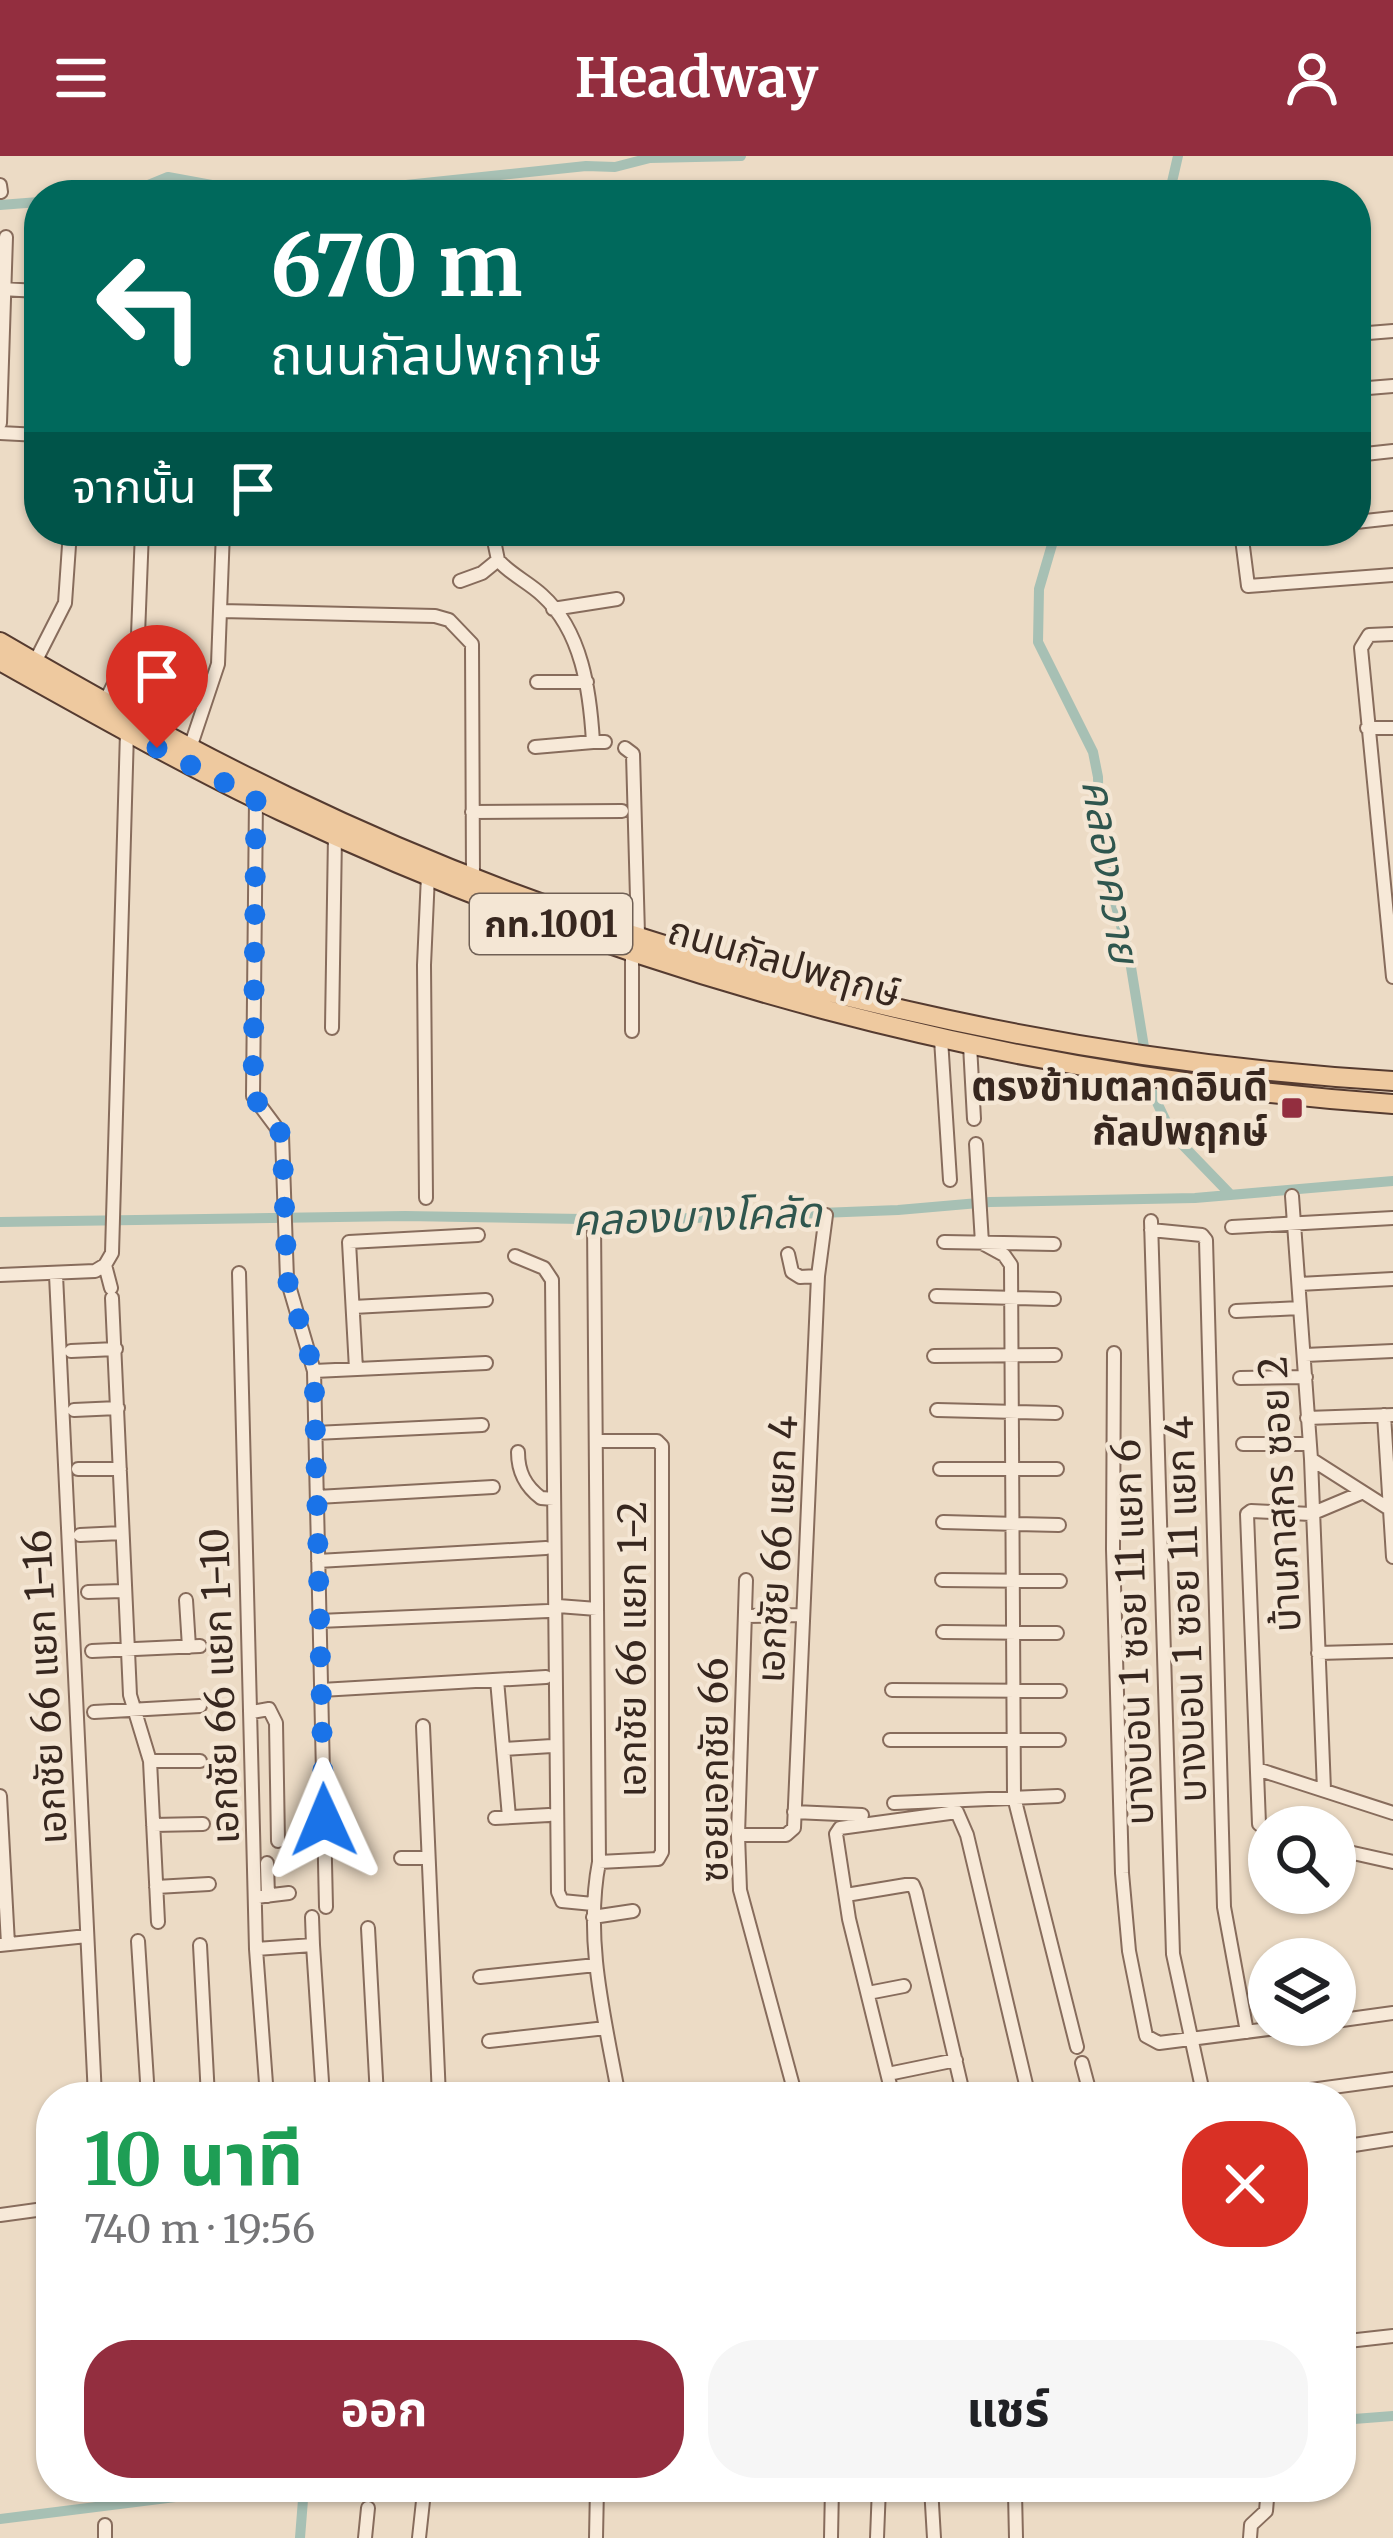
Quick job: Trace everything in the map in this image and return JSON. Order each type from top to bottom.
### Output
[{"type":"main road","name":"ถนนกัลปพฤกษ์","points":[[0,642],[190,748],[308,806],[635,943],[987,1027],[1140,1054],[1393,1081]]},
{"type":"main road","name":"ถนนกัลปพฤกษ์","points":[[0,661],[256,799],[428,875],[805,1005],[941,1040],[1143,1077],[1393,1104]]},
{"type":"street","points":[[0,423],[6,237]]},
{"type":"street","points":[[35,662],[65,603],[69,546]]},
{"type":"street","points":[[106,702],[138,635],[141,546]]},
{"type":"street","points":[[190,748],[218,664],[222,546]]},
{"type":"street","points":[[496,546],[498,560],[544,596],[572,635],[599,742],[536,747]]},
{"type":"street","points":[[1244,546],[1248,586],[1393,574]]},
{"type":"street","points":[[460,581],[482,573],[498,560]]},
{"type":"street","points":[[553,609],[617,599]]},
{"type":"street","points":[[220,611],[435,616],[465,632],[472,644],[473,876]]},
{"type":"street","points":[[1393,634],[1371,634],[1362,645],[1393,977]]},
{"type":"street","points":[[536,682],[587,682]]},
{"type":"street","points":[[1367,728],[1393,728]]},
{"type":"street","points":[[0,1275],[95,1271],[112,1253],[127,731]]},
{"type":"street","points":[[625,748],[632,754],[632,1031]]},
{"type":"street","points":[[256,799],[253,1096],[282,1135],[287,1279],[314,1371],[326,1907]]},
{"type":"street","points":[[472,812],[622,811]]},
{"type":"street","points":[[332,1028],[335,835]]},
{"type":"street","points":[[426,1198],[428,875]]},
{"type":"street","points":[[941,1040],[950,1180]]},
{"type":"street","points":[[970,1045],[974,1119]]},
{"type":"street","points":[[976,1144],[982,1244]]},
{"type":"street","name":"บ้านภาสกร ซอย 2","points":[[1292,1196],[1311,1459],[1324,1790]]},
{"type":"street","name":"เอกชัย 66 แยก 4","points":[[794,1813],[818,1276],[826,1215]]},
{"type":"street","points":[[1232,1227],[1393,1217]]},
{"type":"street","name":"เอกชัย 66 แยก 1-2","points":[[594,1221],[599,1862],[593,1911],[596,1966],[616,2082]]},
{"type":"street","name":"บางบอน 1 ซอย 11 แยก 4","points":[[1151,1225],[1202,1235],[1206,1240],[1224,1907],[1246,2032]]},
{"type":"street","name":"บางบอน 1 ซอย 11 แยก 6","points":[[1151,1225],[1173,1954],[1201,2082]]},
{"type":"street","points":[[356,1370],[350,1241],[478,1234]]},
{"type":"street","points":[[944,1242],[1054,1244]]},
{"type":"street","points":[[982,1244],[1004,1255],[1011,1265],[1014,1797],[1077,2047]]},
{"type":"street","points":[[788,1254],[792,1273],[818,1276]]},
{"type":"street","points":[[515,1256],[544,1268],[552,1280],[558,1892],[562,1901],[593,1911],[633,1911]]},
{"type":"street","points":[[105,1265],[116,1349],[123,1591],[132,1712],[150,1761],[158,1922]]},
{"type":"street","name":"เอกชัย 66 แยก 1-10","points":[[239,1273],[262,1896],[256,1949],[266,2082]]},
{"type":"street","name":"เอกชัย 66 แยก 1-16","points":[[56,1275],[94,2082]]},
{"type":"street","points":[[1299,1284],[1393,1279]]},
{"type":"street","points":[[936,1296],[1054,1299]]},
{"type":"street","points":[[353,1307],[486,1300]]},
{"type":"street","points":[[1236,1310],[1300,1308]]},
{"type":"street","points":[[71,1351],[116,1349]]},
{"type":"street","points":[[1305,1355],[1393,1351]]},
{"type":"street","points":[[1114,1353],[1113,1549],[1122,1873],[1129,1951],[1148,2039],[1159,2043],[1246,2032]]},
{"type":"street","points":[[934,1356],[1055,1355]]},
{"type":"street","points":[[314,1371],[486,1363]]},
{"type":"street","points":[[1240,1378],[1306,1377]]},
{"type":"street","points":[[74,1410],[118,1408]]},
{"type":"street","points":[[937,1410],[1056,1413]]},
{"type":"street","points":[[1307,1418],[1388,1415],[1393,1557]]},
{"type":"street","points":[[316,1433],[482,1425]]},
{"type":"street","name":"เอกชัย 66 แยก 1-2","points":[[596,1441],[646,1440],[662,1446],[662,1852],[658,1859],[599,1862]]},
{"type":"street","points":[[1243,1444],[1310,1444]]},
{"type":"street","points":[[518,1453],[523,1479],[541,1498],[554,1498]]},
{"type":"street","points":[[1311,1459],[1390,1510]]},
{"type":"street","points":[[78,1469],[120,1469]]},
{"type":"street","points":[[940,1469],[1057,1469]]},
{"type":"street","points":[[317,1497],[493,1487]]},
{"type":"street","points":[[1258,1806],[1247,1514],[1311,1514],[1361,1493]]},
{"type":"street","points":[[943,1522],[1060,1525]]},
{"type":"street","points":[[80,1535],[122,1533]]},
{"type":"street","points":[[318,1561],[546,1548]]},
{"type":"street","name":"ซอยเอกชัย 66","points":[[746,1580],[740,1890],[792,2082]]},
{"type":"street","points":[[942,1580],[1060,1581]]},
{"type":"street","points":[[88,1592],[123,1591]]},
{"type":"street","points":[[92,1651],[195,1647],[186,1600]]},
{"type":"street","points":[[320,1622],[597,1609]]},
{"type":"street","points":[[745,1616],[802,1615]]},
{"type":"street","points":[[943,1632],[1057,1633]]},
{"type":"street","points":[[1318,1653],[1393,1651]]},
{"type":"street","points":[[321,1690],[546,1677]]},
{"type":"street","points":[[497,1680],[502,1818],[550,1815]]},
{"type":"street","points":[[892,1690],[1060,1691]]},
{"type":"street","points":[[94,1712],[200,1706]]},
{"type":"street","points":[[252,1712],[269,1709],[276,1723],[278,1841]]},
{"type":"street","points":[[423,1726],[438,2082]]},
{"type":"street","points":[[890,1739],[1059,1741]]},
{"type":"street","points":[[503,1749],[552,1746]]},
{"type":"street","points":[[150,1761],[200,1761]]},
{"type":"street","points":[[1256,1769],[1393,1814]]},
{"type":"street","points":[[0,1796],[4,1944],[87,1936]]},
{"type":"street","points":[[894,1803],[1058,1796]]},
{"type":"street","points":[[738,1835],[786,1834],[794,1828],[794,1813],[862,1815]]},
{"type":"street","points":[[889,2082],[846,1895],[837,1830],[959,1813],[1025,2082]]},
{"type":"street","points":[[153,1825],[203,1824]]},
{"type":"street","points":[[1356,1854],[1393,1862]]},
{"type":"street","points":[[401,1858],[428,1858]]},
{"type":"street","points":[[267,1864],[262,1896],[289,1894]]},
{"type":"street","points":[[156,1886],[209,1884]]},
{"type":"street","points":[[846,1895],[913,1885],[961,2082]]},
{"type":"street","points":[[312,1917],[322,2082]]},
{"type":"street","points":[[368,1928],[376,2082]]},
{"type":"street","points":[[138,1942],[147,2082]]},
{"type":"street","points":[[200,1945],[207,2082]]},
{"type":"street","points":[[256,1949],[313,1945]]},
{"type":"street","points":[[480,1977],[596,1966]]},
{"type":"street","points":[[868,1994],[904,1986]]},
{"type":"street","points":[[1356,2017],[1393,2013]]},
{"type":"street","points":[[489,2041],[606,2028]]},
{"type":"street","points":[[887,2074],[956,2060]]},
{"type":"street","points":[[1082,2063],[1086,2082]]},
{"type":"street","points":[[1356,2085],[1393,2080]]},
{"type":"street","points":[[1356,2145],[1393,2139]]},
{"type":"street","points":[[0,2215],[36,2210]]},
{"type":"street","points":[[1356,2340],[1393,2336]]},
{"type":"street","points":[[419,2538],[423,2502]]},
{"type":"street","points":[[596,2538],[597,2502]]},
{"type":"street","points":[[831,2538],[832,2502]]},
{"type":"street","points":[[877,2538],[878,2502]]},
{"type":"street","points":[[933,2502],[934,2538]]},
{"type":"street","points":[[1013,2502],[1016,2538]]},
{"type":"street","points":[[1250,2538],[1251,2525],[1267,2502]]},
{"type":"street","points":[[365,2538],[368,2508]]},
{"type":"waterway","points":[[453,180],[615,167],[650,158],[741,156]]},
{"type":"waterway","name":"คลองควาย","points":[[1172,180],[1178,156]]},
{"type":"waterway","points":[[161,180],[184,180]]},
{"type":"waterway","points":[[0,205],[24,203]]},
{"type":"waterway","name":"คลองควาย","points":[[1052,546],[1039,589],[1038,642],[1093,752],[1099,839],[1130,961],[1151,1090],[1172,1134],[1231,1195]]},
{"type":"waterway","name":"คลองบางโคลัด","points":[[0,1222],[405,1216],[642,1220],[990,1202],[1195,1198],[1393,1181]]},
{"type":"waterway","points":[[1356,2419],[1393,2416]]},
{"type":"waterway","points":[[0,2519],[135,2502]]},
{"type":"waterway","points":[[300,2538],[303,2502]]},
{"type":"place","name":"ตรงข้ามตลาดอินดี กัลปพฤกษ์","points":[[1292,1108]]},
{"type":"route","points":[[157,748],[256,799],[253,1096],[282,1135],[287,1279],[314,1371],[324,1820]]}]
